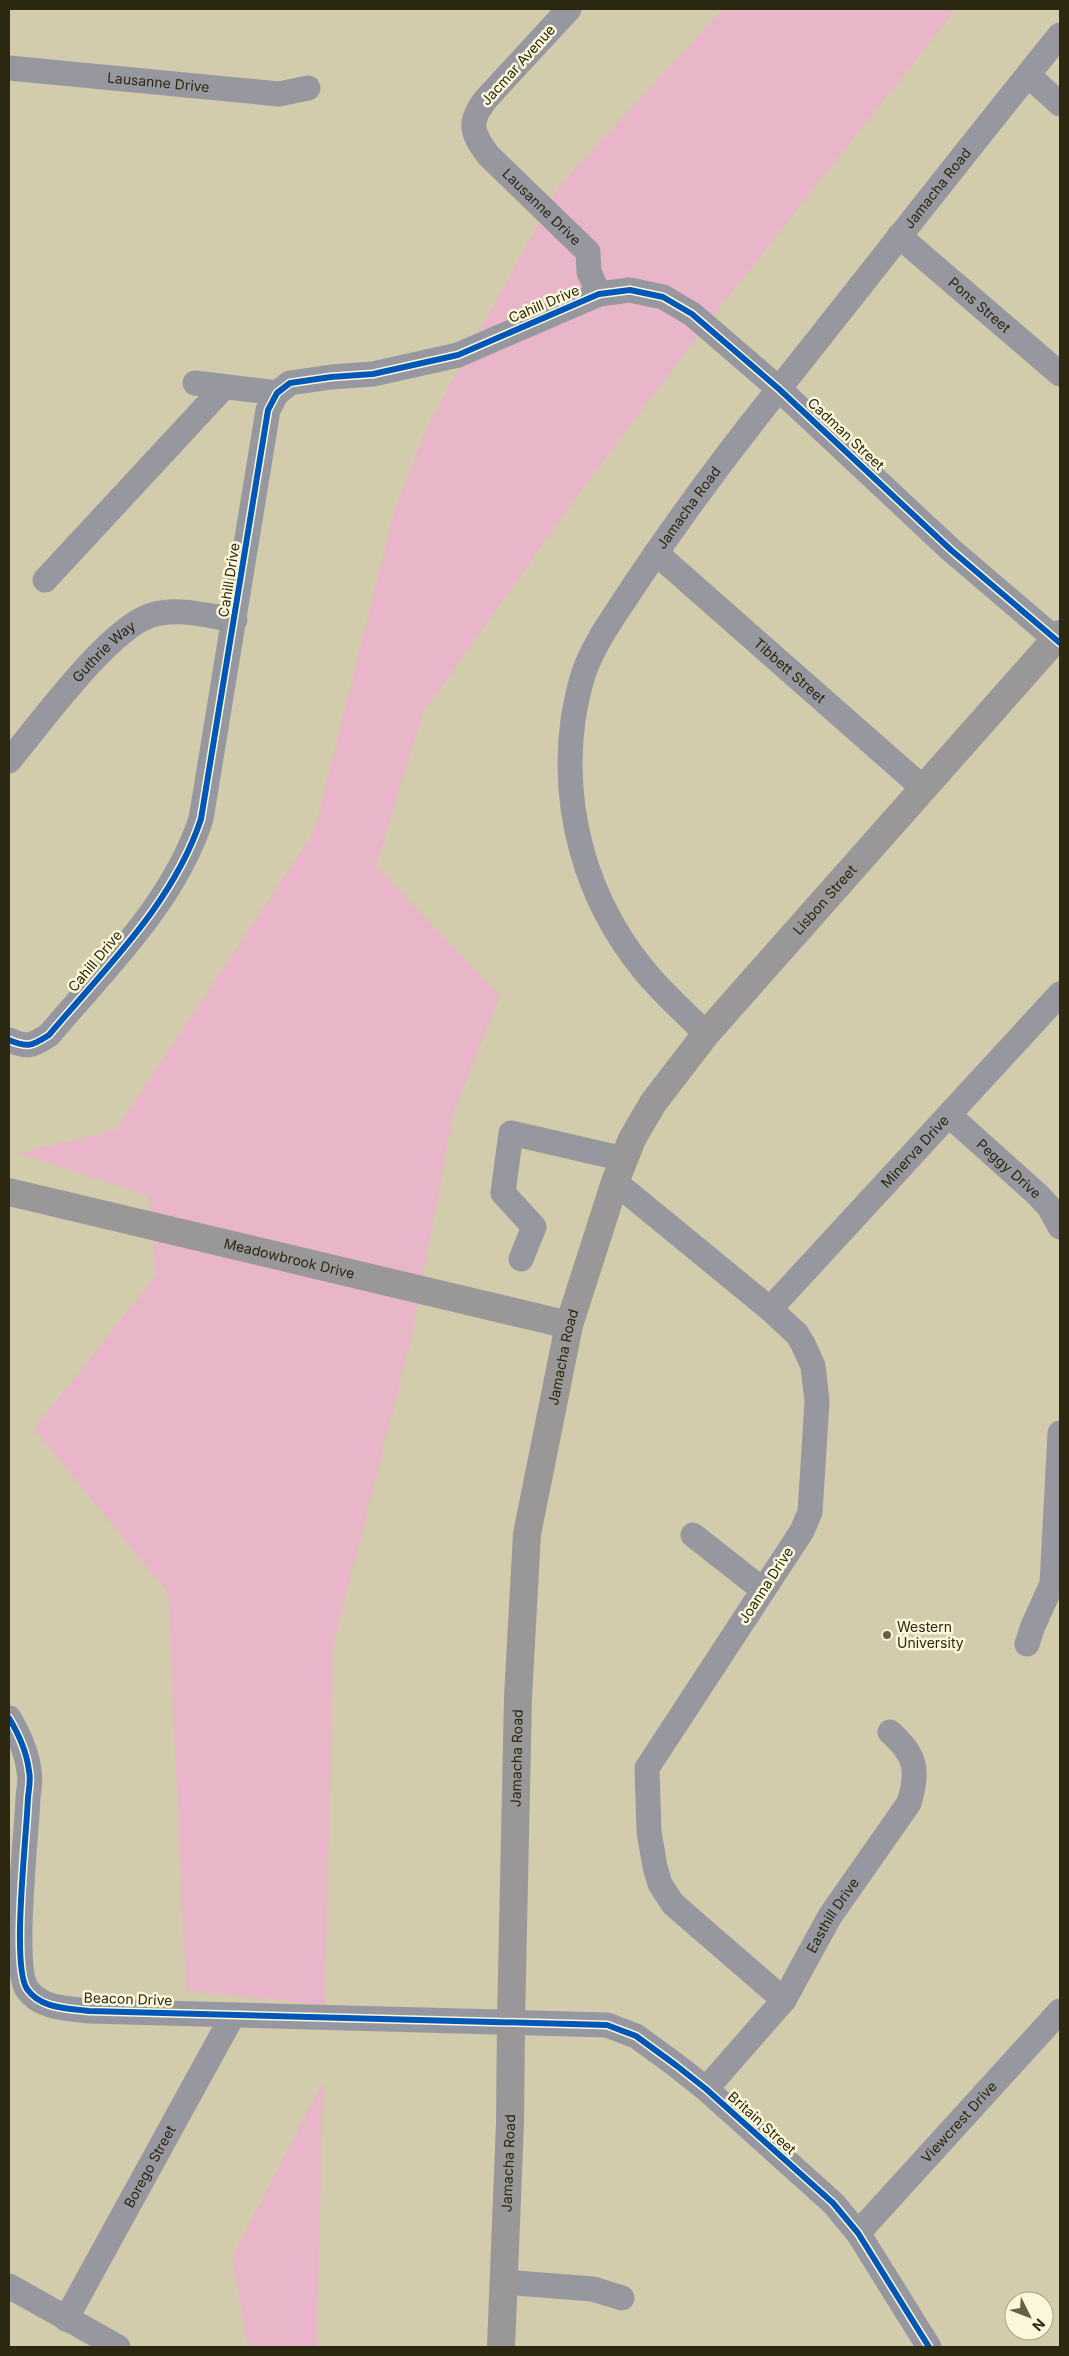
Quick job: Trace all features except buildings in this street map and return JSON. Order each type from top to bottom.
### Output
[{"type":"main road","name":"Lisbon Street","points":[[619,1170],[632,1138],[653,1103],[706,1034],[923,788],[1059,639]]},
{"type":"main road","name":"Jamacha Road","points":[[500,2347],[510,2123],[510,2021],[518,1697],[527,1534],[569,1325],[619,1170]]},
{"type":"main road","name":"Meadowbrook Drive","points":[[9,1192],[569,1325]]},
{"type":"street","name":"Jacmar Avenue","points":[[473,125],[477,111],[486,99],[569,9]]},
{"type":"street","name":"Jamacha Road","points":[[706,1034],[644,971],[613,927],[590,880],[576,828],[570,774],[573,720],[586,667],[611,621],[656,553],[759,412],[1060,35]]},
{"type":"street","name":"Lausanne Drive","points":[[9,68],[279,94],[308,88]]},
{"type":"street","points":[[1028,75],[1060,104]]},
{"type":"street","name":"Lausanne Drive","points":[[473,125],[477,140],[488,155],[588,252],[589,272],[599,294]]},
{"type":"street","name":"Pons Street","points":[[899,236],[1060,374]]},
{"type":"street","name":"Cadman Street","points":[[599,294],[622,291],[646,292],[678,304],[779,389],[951,550],[1059,639]]},
{"type":"street","name":"Cahill Drive","points":[[16,1043],[35,1044],[49,1035],[156,908],[188,854],[201,819],[268,410],[277,392],[290,383],[298,381],[373,374],[458,355],[599,294]]},
{"type":"street","points":[[195,383],[277,392]]},
{"type":"street","points":[[45,580],[224,387]]},
{"type":"street","name":"Tibbett Street","points":[[656,553],[923,788]]},
{"type":"street","name":"Guthrie Way","points":[[9,760],[91,663],[120,634],[151,615],[180,611],[235,620]]},
{"type":"street","name":"Minerva Drive","points":[[770,1309],[950,1116],[1060,994]]},
{"type":"street","name":"Peggy Drive","points":[[950,1116],[1037,1194],[1049,1207],[1060,1228]]},
{"type":"street","points":[[521,1259],[534,1227],[503,1193],[511,1133],[619,1170]]},
{"type":"street","name":"Joanna Drive","points":[[619,1170],[797,1334],[806,1349],[815,1378],[817,1402],[810,1512],[802,1531],[647,1768],[648,1832],[660,1884],[673,1904],[784,2000]]},
{"type":"street","points":[[1027,1644],[1052,1584],[1060,1433]]},
{"type":"street","points":[[693,1535],[763,1590]]},
{"type":"street","name":"Beacon Drive","points":[[9,1718],[16,1731],[30,1771],[19,1939],[20,1972],[26,1989],[38,2000],[53,2007],[89,2011],[510,2021]]},
{"type":"street","name":"Easthill Drive","points":[[706,2089],[784,2000],[830,1916],[909,1803],[914,1782],[914,1762],[906,1746],[890,1732]]},
{"type":"street","name":"Borego Street","points":[[66,2319],[233,2015]]},
{"type":"street","name":"Viewcrest Drive","points":[[858,2233],[1058,2019]]},
{"type":"street","name":"Britain Street","points":[[510,2021],[607,2025],[636,2036],[706,2089],[833,2203],[858,2233],[929,2347]]},
{"type":"street","points":[[503,2282],[593,2289],[622,2298]]},
{"type":"street","points":[[9,2286],[118,2347]]},
{"type":"shaded area","points":[[723,9],[956,9],[725,301],[585,485],[423,713],[376,866],[500,996],[454,1111],[411,1339],[333,1647],[325,2005],[186,1991],[168,1593],[34,1429],[156,1275],[148,1195],[18,1153],[116,1130],[314,832],[394,512],[426,429],[559,186]]},
{"type":"shaded area","points":[[323,2082],[317,2347],[248,2347],[232,2257]]},
{"type":"cycle path","points":[[9,1040],[30,1045],[49,1035],[136,934],[173,879],[189,850],[201,819],[268,410],[277,393],[290,383],[331,377],[373,374],[458,355],[599,294],[630,290],[663,297],[692,314],[779,389],[951,550],[1060,643]]},
{"type":"cycle path","points":[[9,1718],[24,1750],[30,1774],[21,1898],[20,1954],[22,1975],[27,1989],[33,1996],[47,2004],[89,2011],[607,2025],[636,2036],[706,2089],[833,2203],[858,2233],[929,2347]]},
{"type":"place","name":"Western University","points":[[887,1635]]}]
